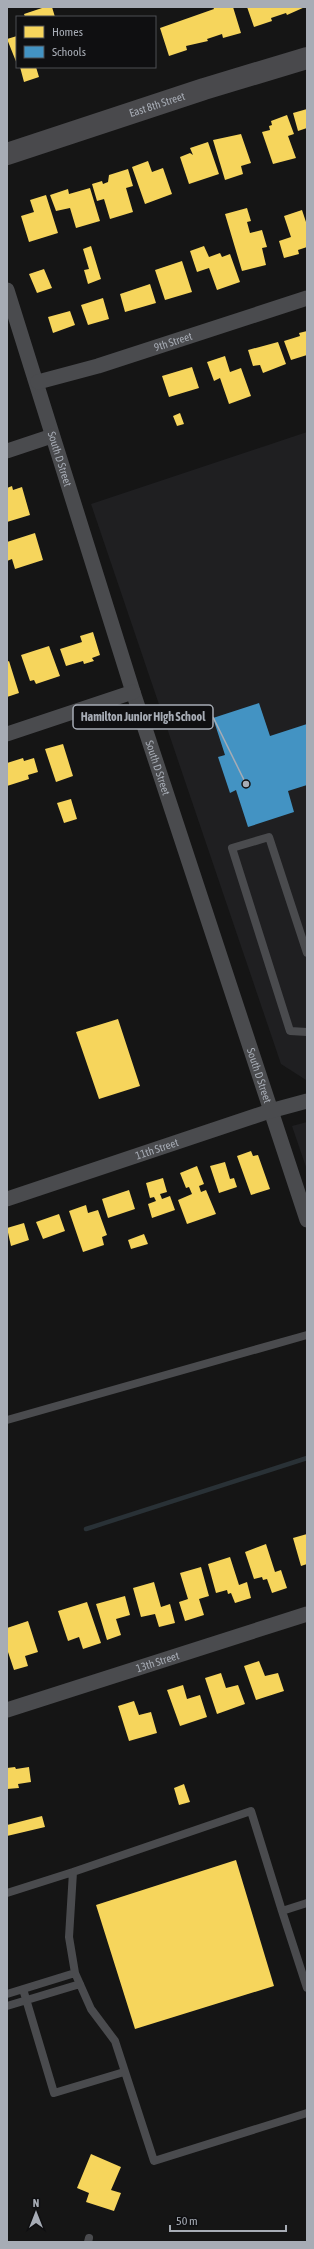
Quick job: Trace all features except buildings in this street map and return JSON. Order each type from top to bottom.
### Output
[{"type":"street","name":"East 8th Street","points":[[7,154],[204,89],[307,58]]},
{"type":"street","name":"South D Street","points":[[7,290],[38,382],[52,436],[134,692],[270,1111],[307,1220]]},
{"type":"street","name":"9th Street","points":[[38,382],[98,366],[307,298]]},
{"type":"street","points":[[7,451],[52,436]]},
{"type":"street","points":[[7,734],[134,692]]},
{"type":"street","name":"11th Street","points":[[7,1199],[270,1111],[307,1101]]},
{"type":"street","name":"13th Street","points":[[7,1710],[307,1614]]},
{"type":"lane","points":[[307,953],[269,836],[232,848],[290,1031],[307,1032]]},
{"type":"lane","points":[[7,1420],[307,1334]]},
{"type":"lane","points":[[7,1893],[251,1811],[307,1988]]},
{"type":"lane","points":[[73,1872],[69,1937],[75,1973],[91,2009],[115,2042],[154,2161],[307,2113]]},
{"type":"lane","points":[[282,1911],[307,1902]]},
{"type":"lane","points":[[7,1994],[75,1973]]},
{"type":"lane","points":[[7,2006],[80,1984]]},
{"type":"lane","points":[[23,1989],[54,2093],[124,2072]]},
{"type":"shaded area","points":[[307,432],[306,1080],[281,1064],[91,504]]},
{"type":"shaded area","points":[[307,1122],[307,1170],[292,1126]]},
{"type":"waterway","points":[[86,1529],[307,1458]]},
{"type":"place","name":"Hamilton Junior High School","points":[[246,784]]}]
